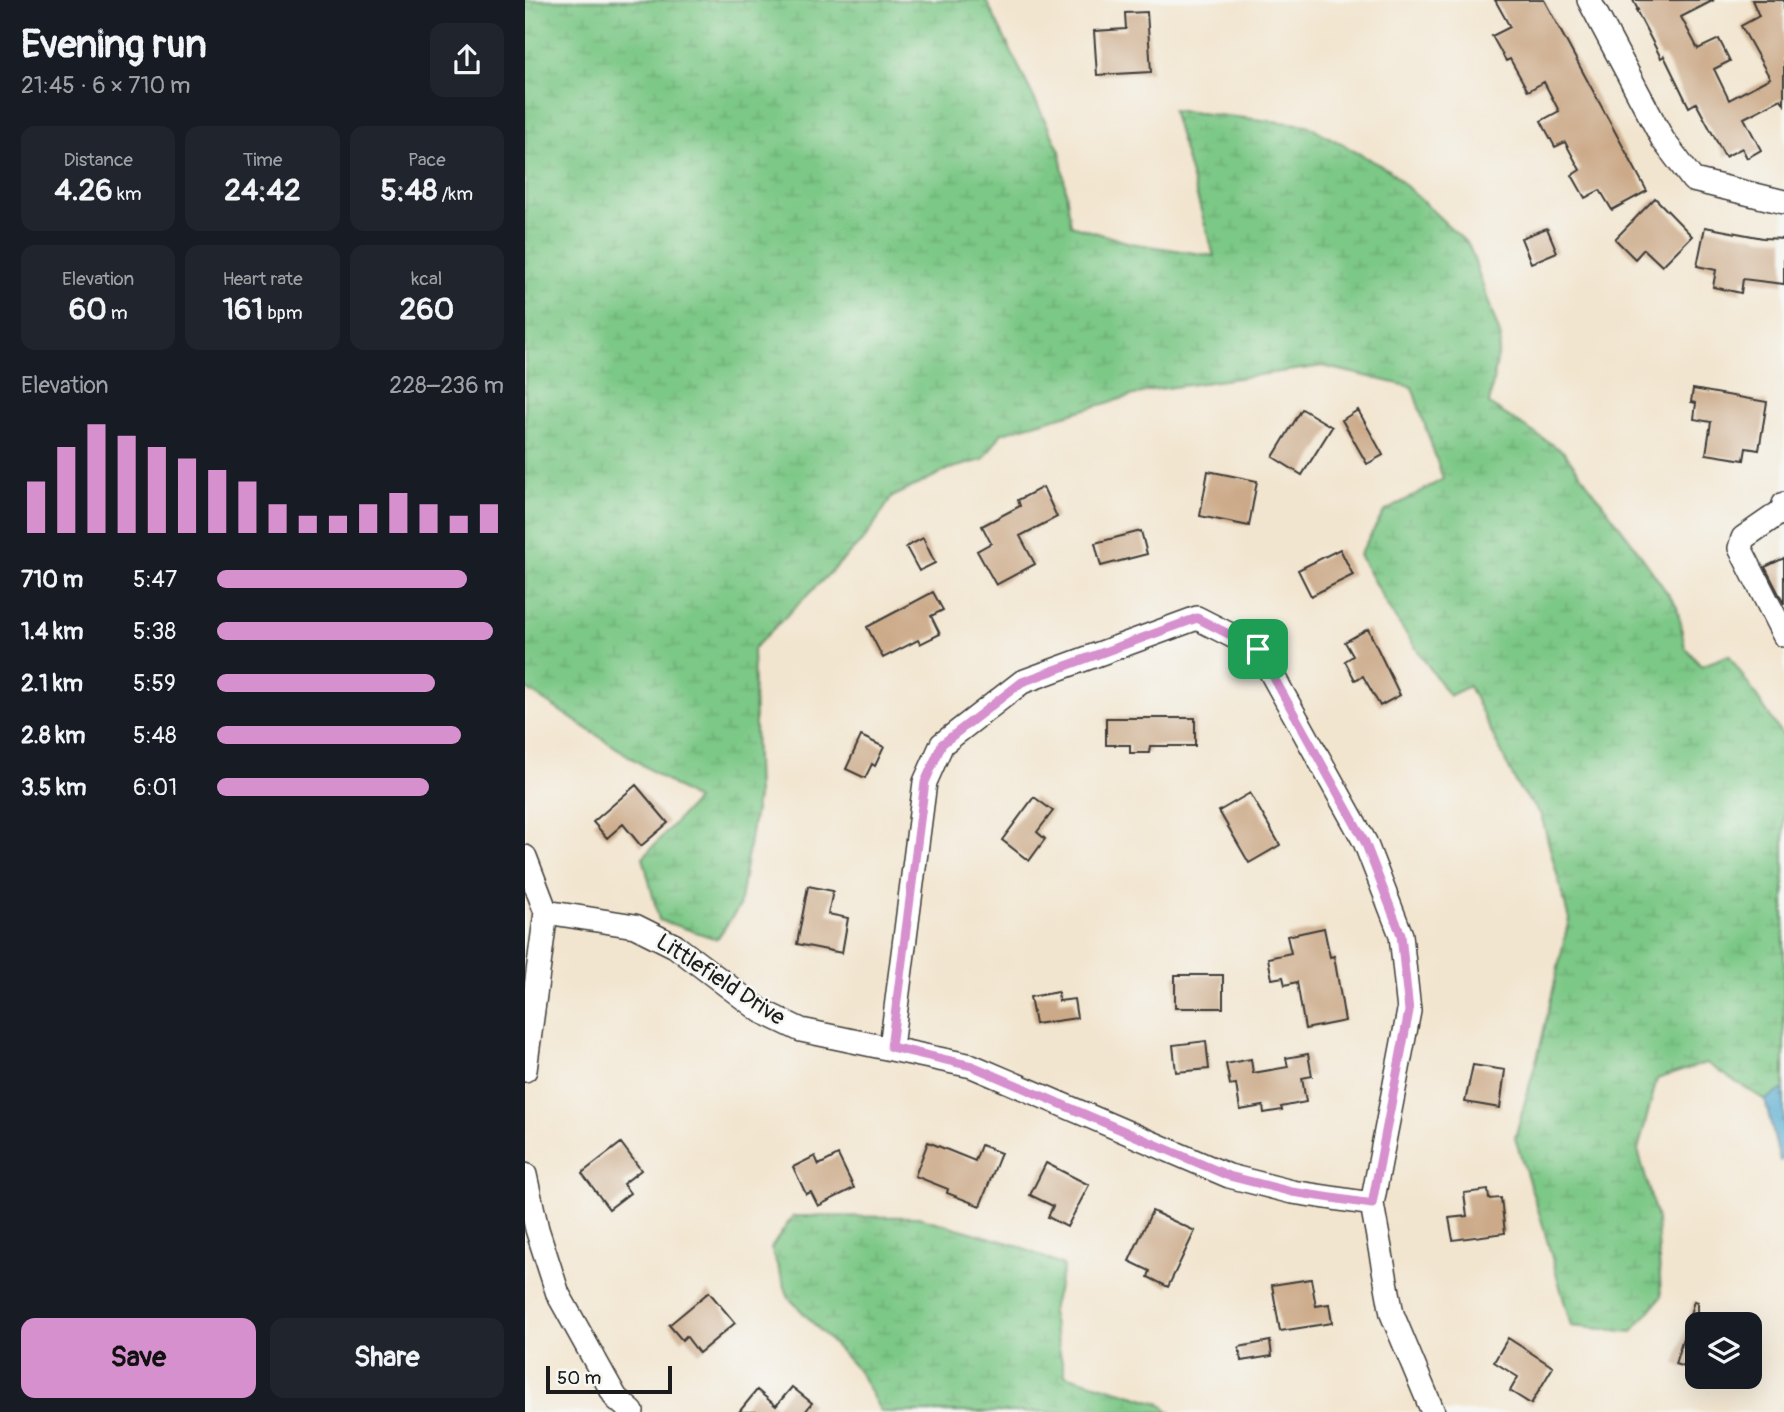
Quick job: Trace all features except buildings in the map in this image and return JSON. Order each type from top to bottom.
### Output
[{"type":"street","points":[[1589,0],[1663,140],[1693,180],[1784,202]]},
{"type":"street","points":[[1783,508],[1742,538],[1740,548],[1784,635]]},
{"type":"street","points":[[891,1047],[925,782],[942,744],[1022,682],[1197,618],[1258,649],[1365,842],[1401,935],[1409,1011],[1372,1204],[1392,1314],[1433,1412]]},
{"type":"street","points":[[525,857],[546,912],[525,1070]]},
{"type":"street","name":"Littlefield Drive","points":[[546,912],[635,926],[675,946],[761,1011],[801,1030],[972,1066],[1229,1176],[1292,1192],[1372,1204]]},
{"type":"street","points":[[525,1175],[537,1229],[558,1294],[617,1398],[632,1412]]},
{"type":"green space","points":[[525,0],[986,0],[1060,151],[1071,225],[1130,243],[1214,256],[1172,110],[1307,125],[1389,170],[1469,245],[1501,338],[1489,404],[1564,452],[1677,607],[1685,647],[1701,666],[1729,655],[1784,738],[1784,1089],[1765,1100],[1706,1063],[1657,1079],[1638,1150],[1657,1219],[1661,1297],[1632,1332],[1571,1326],[1515,1138],[1541,1043],[1569,919],[1541,815],[1518,787],[1469,686],[1449,696],[1389,609],[1359,555],[1384,512],[1443,479],[1412,387],[1323,366],[1152,390],[1002,433],[983,460],[949,469],[892,497],[866,537],[753,649],[757,797],[739,907],[717,939],[659,920],[643,857],[696,800],[525,688]]},
{"type":"green space","points":[[793,1216],[918,1217],[1013,1244],[1064,1266],[1051,1313],[1065,1375],[1159,1403],[1170,1412],[881,1412],[858,1370],[789,1298],[771,1248]]},
{"type":"water","points":[[1784,1089],[1784,1159],[1780,1161],[1765,1100]]},
{"type":"route","points":[[1197,618],[1258,649],[1365,842],[1401,935],[1409,1011],[1372,1204],[1292,1192],[1229,1176],[972,1066],[891,1047],[925,782],[942,744],[1022,682],[1197,618]]}]
